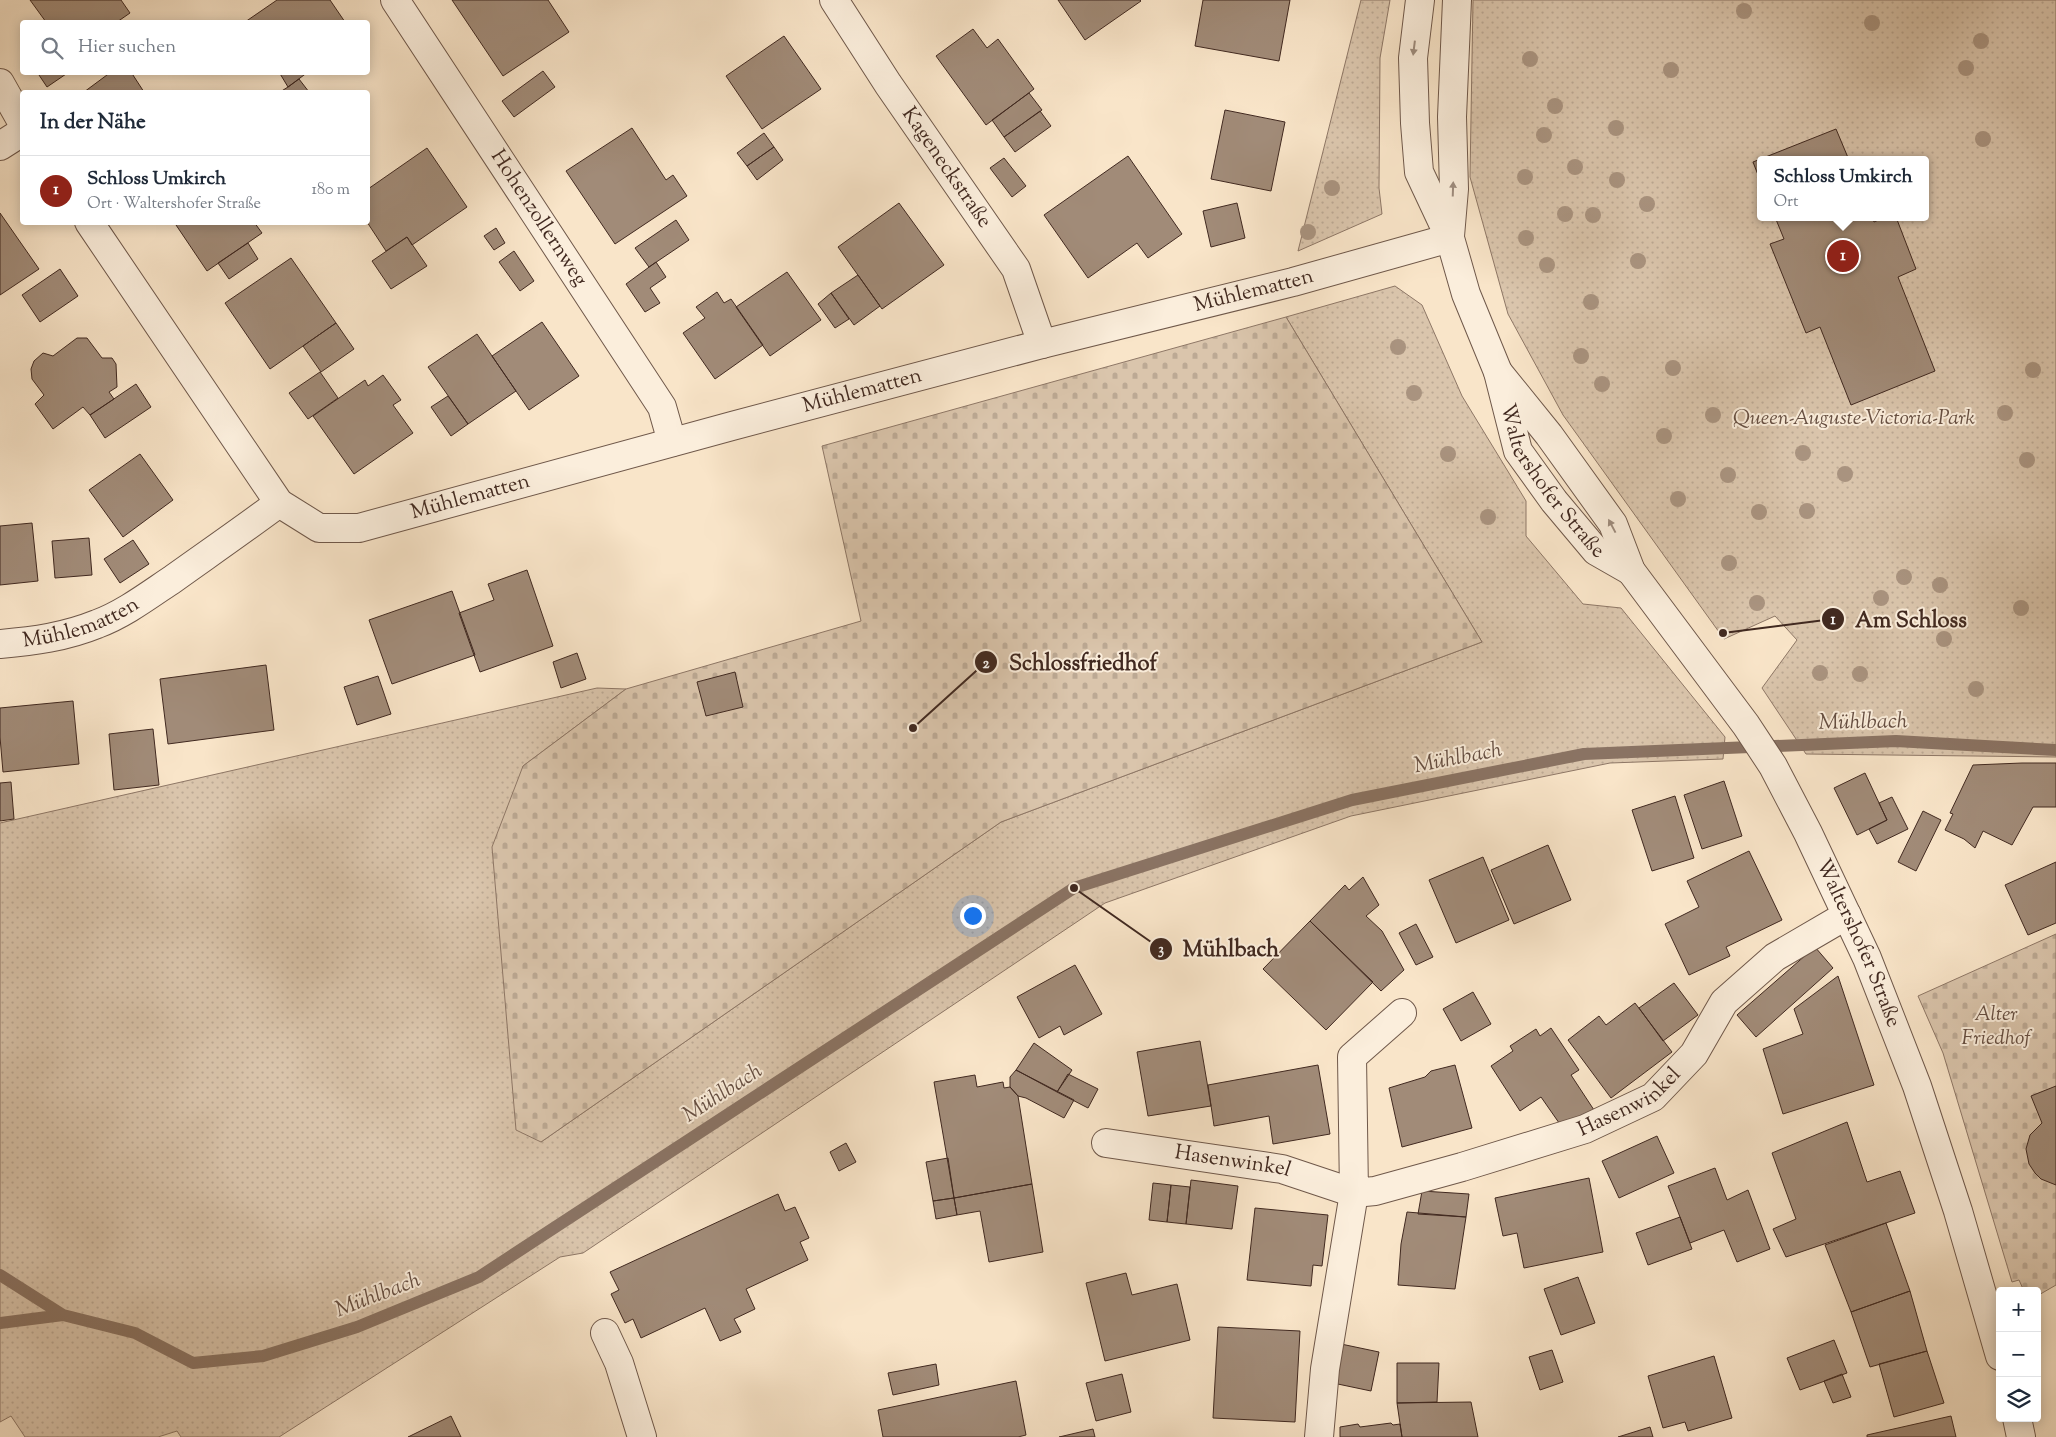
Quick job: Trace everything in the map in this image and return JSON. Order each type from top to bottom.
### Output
[{"type":"street","name":"Hohenzollernweg","points":[[395,0],[662,407],[672,442]]},
{"type":"street","name":"Waltershofer Straße","points":[[1420,0],[1413,58],[1419,172],[1450,238],[1466,294],[1498,372],[1518,451],[1554,501],[1596,551],[1631,571],[1746,725],[1773,766],[1808,833],[1847,915],[1917,1086],[1958,1211],[1996,1342]]},
{"type":"street","name":"Waltershofer Straße","points":[[1450,238],[1454,189],[1452,117],[1457,0]]},
{"type":"street","name":"Kageneckstraße","points":[[839,2],[888,84],[1016,269],[1042,344]]},
{"type":"street","points":[[0,83],[20,118]]},
{"type":"street","points":[[0,146],[20,133]]},
{"type":"street","name":"Mühlematten","points":[[92,225],[278,503],[319,528],[359,528],[672,442],[1042,344],[1293,282],[1450,238]]},
{"type":"street","name":"Mühlematten","points":[[0,644],[47,640],[110,618],[153,592],[238,534],[278,503]]},
{"type":"street","name":"Hasenwinkel","points":[[1106,1143],[1282,1169],[1354,1193],[1384,1189],[1585,1129],[1653,1097],[1694,1054],[1724,1002],[1776,957],[1847,915]]},
{"type":"street","points":[[1319,1437],[1325,1370],[1354,1193],[1352,1057],[1402,1013]]},
{"type":"street","points":[[605,1333],[618,1363],[642,1437]]},
{"type":"street","points":[[2017,1422],[2021,1437]]},
{"type":"green space","points":[[1361,0],[1390,0],[1380,58],[1379,188],[1382,214],[1298,251]]},
{"type":"green space","name":"Queen-Auguste-Victoria-Park","points":[[1473,0],[2056,0],[2056,757],[1806,754],[1762,688],[1797,640],[1775,616],[1724,639],[1563,415],[1508,314],[1470,177]]},
{"type":"green space","points":[[1395,286],[1422,305],[1462,396],[1526,501],[1526,536],[1583,604],[1621,608],[1725,737],[1723,759],[1610,763],[1351,816],[1105,903],[583,1253],[560,1257],[279,1437],[181,1437],[177,1431],[158,1437],[25,1437],[11,1416],[0,1422],[0,823],[597,688],[626,689],[523,766],[541,1142],[1001,822],[1482,642],[1286,317]]},
{"type":"green space","points":[[1286,317],[1482,642],[1001,822],[541,1142],[516,1130],[492,847],[523,766],[626,689],[861,621],[822,446]]},
{"type":"green space","name":"Alter Friedhof","points":[[2056,934],[2056,1285],[2041,1294],[2041,1287],[2022,1287],[2019,1280],[2012,1282],[1943,1053],[1918,996]]},
{"type":"building","points":[[30,0],[121,0],[130,13],[120,20],[45,20]]},
{"type":"building","points":[[277,0],[330,0],[344,20],[248,20]]},
{"type":"building","points":[[452,0],[548,0],[569,32],[503,76]]},
{"type":"building","points":[[1058,0],[1140,0],[1141,1],[1085,40]]},
{"type":"building","points":[[1203,0],[1290,0],[1279,61],[1195,46]]},
{"type":"building","points":[[973,29],[987,48],[998,39],[1034,89],[986,125],[936,56]]},
{"type":"building","points":[[784,36],[821,89],[762,129],[726,76]]},
{"type":"building","points":[[543,71],[555,87],[514,117],[502,101]]},
{"type":"building","points":[[39,75],[65,75],[47,87]]},
{"type":"building","points":[[107,75],[133,75],[143,90],[87,90]]},
{"type":"building","points":[[281,75],[304,75],[288,87]]},
{"type":"building","points":[[299,79],[307,90],[283,90]]},
{"type":"building","points":[[1029,93],[1042,110],[1004,137],[992,120]]},
{"type":"building","points":[[1225,110],[1285,122],[1271,191],[1211,179]]},
{"type":"building","points":[[1040,111],[1051,126],[1015,152],[1004,137]]},
{"type":"building","points":[[632,128],[666,180],[673,175],[687,196],[615,244],[566,171]]},
{"type":"building","points":[[1836,129],[1847,156],[1768,156]]},
{"type":"building","points":[[764,133],[774,147],[747,166],[737,153]]},
{"type":"building","points":[[774,147],[783,160],[757,180],[747,166]]},
{"type":"building","points":[[427,148],[467,207],[412,245],[407,237],[386,251],[369,225],[370,188]]},
{"type":"building","points":[[1128,156],[1182,234],[1148,258],[1137,243],[1088,278],[1044,215]]},
{"type":"building","points":[[1004,158],[1026,186],[1012,197],[990,168]]},
{"type":"building","points":[[1757,160],[1757,172],[1753,162]]},
{"type":"building","points":[[899,203],[944,265],[882,309],[838,247]]},
{"type":"building","points":[[1237,203],[1245,238],[1211,247],[1203,211]]},
{"type":"building","points":[[0,213],[39,269],[0,295]]},
{"type":"building","points":[[676,220],[689,240],[649,267],[635,248]]},
{"type":"building","points":[[1777,221],[1898,221],[1916,269],[1898,277],[1935,371],[1851,405],[1820,327],[1806,333],[1770,244],[1784,239]]},
{"type":"building","points":[[176,225],[256,225],[262,233],[207,271]]},
{"type":"building","points":[[496,228],[505,243],[494,250],[484,236]]},
{"type":"building","points":[[407,237],[427,266],[391,289],[372,261]]},
{"type":"building","points":[[248,243],[258,259],[229,279],[218,263]]},
{"type":"building","points":[[514,251],[534,281],[520,291],[499,262]]},
{"type":"building","points":[[291,258],[336,323],[270,369],[225,303]]},
{"type":"building","points":[[656,262],[666,277],[650,288],[660,303],[645,312],[626,284]]},
{"type":"building","points":[[60,269],[78,296],[40,322],[22,295]]},
{"type":"building","points":[[787,272],[821,320],[770,356],[736,307]]},
{"type":"building","points":[[858,275],[880,306],[854,325],[831,293]]},
{"type":"building","points":[[717,292],[724,303],[731,299],[763,345],[715,379],[683,333],[705,318],[696,307]]},
{"type":"building","points":[[831,293],[849,319],[835,328],[818,304]]},
{"type":"building","points":[[542,322],[579,376],[529,410],[492,356]]},
{"type":"building","points":[[336,323],[354,349],[321,372],[303,346]]},
{"type":"building","points":[[477,334],[516,391],[468,424],[428,367]]},
{"type":"building","points":[[77,338],[87,338],[102,358],[112,358],[116,364],[117,387],[109,392],[114,399],[90,415],[83,407],[53,429],[35,404],[44,395],[32,379],[31,369],[34,361],[43,353],[53,356]]},
{"type":"building","points":[[320,372],[338,398],[308,419],[289,393]]},
{"type":"building","points":[[383,375],[401,400],[393,405],[413,433],[354,474],[313,416],[365,380],[368,386]]},
{"type":"building","points":[[136,384],[151,407],[105,438],[90,415]]},
{"type":"building","points":[[448,396],[468,424],[451,436],[431,407]]},
{"type":"building","points":[[140,454],[173,500],[123,537],[89,490]]},
{"type":"building","points":[[32,523],[38,581],[0,585],[0,526]]},
{"type":"building","points":[[89,538],[92,575],[55,578],[52,541]]},
{"type":"building","points":[[133,540],[149,564],[120,583],[104,559]]},
{"type":"building","points":[[527,570],[553,646],[480,672],[459,613],[494,600],[488,584]]},
{"type":"building","points":[[452,591],[475,655],[392,684],[369,620]]},
{"type":"building","points":[[577,653],[586,679],[561,688],[553,662]]},
{"type":"building","points":[[266,665],[274,730],[168,744],[160,679]]},
{"type":"building","points":[[735,672],[743,707],[706,716],[697,682]]},
{"type":"building","points":[[378,676],[391,714],[357,725],[344,687]]},
{"type":"building","points":[[73,701],[79,764],[3,772],[0,708]]},
{"type":"building","points":[[153,729],[159,785],[114,790],[109,734]]},
{"type":"building","points":[[2056,763],[2056,807],[2033,807],[2012,845],[1983,831],[1975,848],[1964,839],[1945,830],[1953,814],[1950,813],[1973,765]]},
{"type":"building","points":[[1865,773],[1887,820],[1857,835],[1834,788]]},
{"type":"building","points":[[1724,781],[1742,836],[1702,849],[1684,795]]},
{"type":"building","points":[[11,782],[14,819],[0,821],[0,783]]},
{"type":"building","points":[[1675,796],[1694,858],[1652,871],[1632,810]]},
{"type":"building","points":[[1892,797],[1908,829],[1877,844],[1869,829],[1887,820],[1879,803]]},
{"type":"building","points":[[1923,811],[1941,820],[1916,871],[1898,862]]},
{"type":"building","points":[[1548,845],[1571,900],[1514,924],[1491,870]]},
{"type":"building","points":[[1749,851],[1782,920],[1726,947],[1730,956],[1689,975],[1665,924],[1699,907],[1687,881]]},
{"type":"building","points":[[1483,857],[1509,920],[1456,943],[1429,880]]},
{"type":"building","points":[[2056,862],[2056,923],[2028,935],[2005,885]]},
{"type":"building","points":[[1363,877],[1379,905],[1366,916],[1382,931],[1404,970],[1381,991],[1310,921],[1345,885],[1349,890]]},
{"type":"building","points":[[1310,921],[1373,982],[1326,1030],[1263,969]]},
{"type":"building","points":[[1416,924],[1433,957],[1416,965],[1399,933]]},
{"type":"building","points":[[1815,947],[1833,968],[1756,1037],[1737,1015]]},
{"type":"building","points":[[1075,965],[1102,1014],[1064,1035],[1060,1026],[1039,1038],[1017,997]]},
{"type":"building","points":[[1838,976],[1874,1085],[1783,1114],[1763,1049],[1803,1034],[1794,1009]]},
{"type":"building","points":[[1674,983],[1698,1015],[1663,1041],[1639,1008]]},
{"type":"building","points":[[1473,992],[1491,1024],[1461,1041],[1443,1009]]},
{"type":"building","points":[[1635,1003],[1672,1052],[1611,1098],[1568,1040],[1599,1016],[1606,1025]]},
{"type":"building","points":[[1551,1028],[1579,1070],[1571,1075],[1594,1110],[1564,1130],[1541,1097],[1520,1111],[1491,1066],[1513,1051],[1510,1046],[1536,1029],[1540,1036]]},
{"type":"building","points":[[1200,1041],[1211,1106],[1148,1116],[1137,1052]]},
{"type":"building","points":[[1034,1043],[1072,1070],[1057,1092],[1016,1070]]},
{"type":"building","points":[[1318,1065],[1330,1134],[1273,1144],[1269,1116],[1214,1126],[1208,1085]]},
{"type":"building","points":[[1455,1065],[1472,1128],[1402,1147],[1389,1088],[1425,1077],[1431,1071]]},
{"type":"building","points":[[1016,1070],[1074,1100],[1064,1118],[1026,1098],[1018,1096],[1010,1087],[1010,1077]]},
{"type":"building","points":[[1068,1074],[1098,1089],[1088,1108],[1057,1092]]},
{"type":"building","points":[[975,1075],[977,1087],[1003,1082],[1004,1088],[1010,1087],[1018,1096],[1032,1184],[954,1198],[934,1082]]},
{"type":"building","points":[[2056,1086],[2056,1185],[2041,1179],[2035,1173],[2029,1164],[2026,1149],[2030,1135],[2042,1123],[2031,1096]]},
{"type":"building","points":[[1847,1122],[1867,1182],[1900,1171],[1915,1213],[1786,1257],[1773,1229],[1796,1219],[1772,1153]]},
{"type":"building","points":[[1657,1136],[1674,1173],[1619,1198],[1602,1161]]},
{"type":"building","points":[[846,1143],[856,1162],[839,1171],[830,1152]]},
{"type":"building","points":[[948,1158],[954,1198],[933,1201],[926,1162]]},
{"type":"building","points":[[1715,1168],[1727,1200],[1748,1190],[1770,1249],[1737,1262],[1724,1230],[1690,1243],[1668,1186]]},
{"type":"building","points":[[1589,1178],[1603,1252],[1524,1268],[1517,1233],[1503,1236],[1495,1198]]},
{"type":"building","points":[[1191,1180],[1238,1186],[1232,1229],[1186,1224]]},
{"type":"building","points":[[1153,1183],[1171,1185],[1167,1222],[1149,1220]]},
{"type":"building","points":[[1032,1184],[1043,1252],[989,1262],[980,1211],[957,1215],[954,1198]]},
{"type":"building","points":[[1171,1185],[1190,1187],[1186,1224],[1167,1222]]},
{"type":"building","points":[[1422,1191],[1469,1194],[1466,1217],[1418,1214]]},
{"type":"building","points":[[778,1194],[785,1211],[795,1207],[809,1238],[800,1242],[808,1260],[746,1289],[755,1309],[734,1319],[741,1332],[720,1341],[705,1308],[641,1338],[633,1319],[625,1323],[611,1294],[619,1290],[610,1272]]},
{"type":"building","points":[[954,1198],[957,1215],[936,1219],[933,1201]]},
{"type":"building","points":[[1255,1208],[1328,1215],[1322,1266],[1313,1265],[1311,1286],[1247,1280]]},
{"type":"building","points":[[1407,1212],[1466,1217],[1455,1289],[1398,1285],[1401,1244]]},
{"type":"building","points":[[1680,1217],[1692,1249],[1648,1265],[1636,1233]]},
{"type":"building","points":[[1886,1223],[1910,1291],[1851,1312],[1825,1245]]},
{"type":"building","points":[[1126,1273],[1132,1295],[1177,1284],[1190,1340],[1105,1361],[1086,1283]]},
{"type":"building","points":[[1578,1277],[1595,1323],[1561,1335],[1544,1289]]},
{"type":"building","points":[[1910,1291],[1927,1351],[1870,1367],[1851,1312]]},
{"type":"building","points":[[1218,1327],[1300,1331],[1295,1422],[1213,1418]]},
{"type":"building","points":[[1834,1340],[1847,1373],[1800,1390],[1787,1358]]},
{"type":"building","points":[[1341,1344],[1379,1352],[1371,1391],[1333,1383]]},
{"type":"building","points":[[1552,1350],[1563,1382],[1540,1390],[1529,1357]]},
{"type":"building","points":[[1927,1351],[1944,1403],[1894,1417],[1879,1364]]},
{"type":"building","points":[[1714,1356],[1732,1418],[1688,1431],[1685,1422],[1663,1428],[1648,1376]]},
{"type":"building","points":[[1397,1363],[1439,1363],[1437,1402],[1397,1403]]},
{"type":"building","points":[[936,1364],[939,1385],[893,1395],[888,1373]]},
{"type":"building","points":[[1122,1374],[1131,1412],[1096,1421],[1086,1383]]},
{"type":"building","points":[[1842,1374],[1851,1397],[1833,1403],[1824,1381]]},
{"type":"building","points":[[1016,1381],[1026,1435],[1018,1437],[883,1437],[878,1410]]},
{"type":"building","points":[[1471,1402],[1478,1437],[1402,1437],[1397,1403]]},
{"type":"building","points":[[451,1416],[461,1437],[408,1437]]},
{"type":"building","points":[[1951,1416],[1956,1437],[1867,1437],[1867,1435]]},
{"type":"building","points":[[1391,1423],[1393,1425],[1400,1424],[1402,1437],[1340,1437],[1340,1427],[1358,1424],[1360,1427]]},
{"type":"building","points":[[1650,1427],[1653,1437],[1618,1437]]},
{"type":"building","points":[[1093,1429],[1095,1437],[1059,1437]]},
{"type":"waterway","name":"Mühlbach","points":[[0,1323],[63,1315],[135,1333],[193,1363],[263,1356],[357,1327],[479,1277],[1074,888],[1352,800],[1584,754],[1896,741],[2056,750]]},
{"type":"waterway","points":[[0,1275],[63,1315]]},
{"type":"place","name":"Schloss Umkirch","points":[[1843,256]]},
{"type":"place","name":"Am Schloss","points":[[1723,633]]},
{"type":"place","name":"Schlossfriedhof","points":[[913,728]]},
{"type":"place","name":"Mühlbach","points":[[1074,888]]}]
